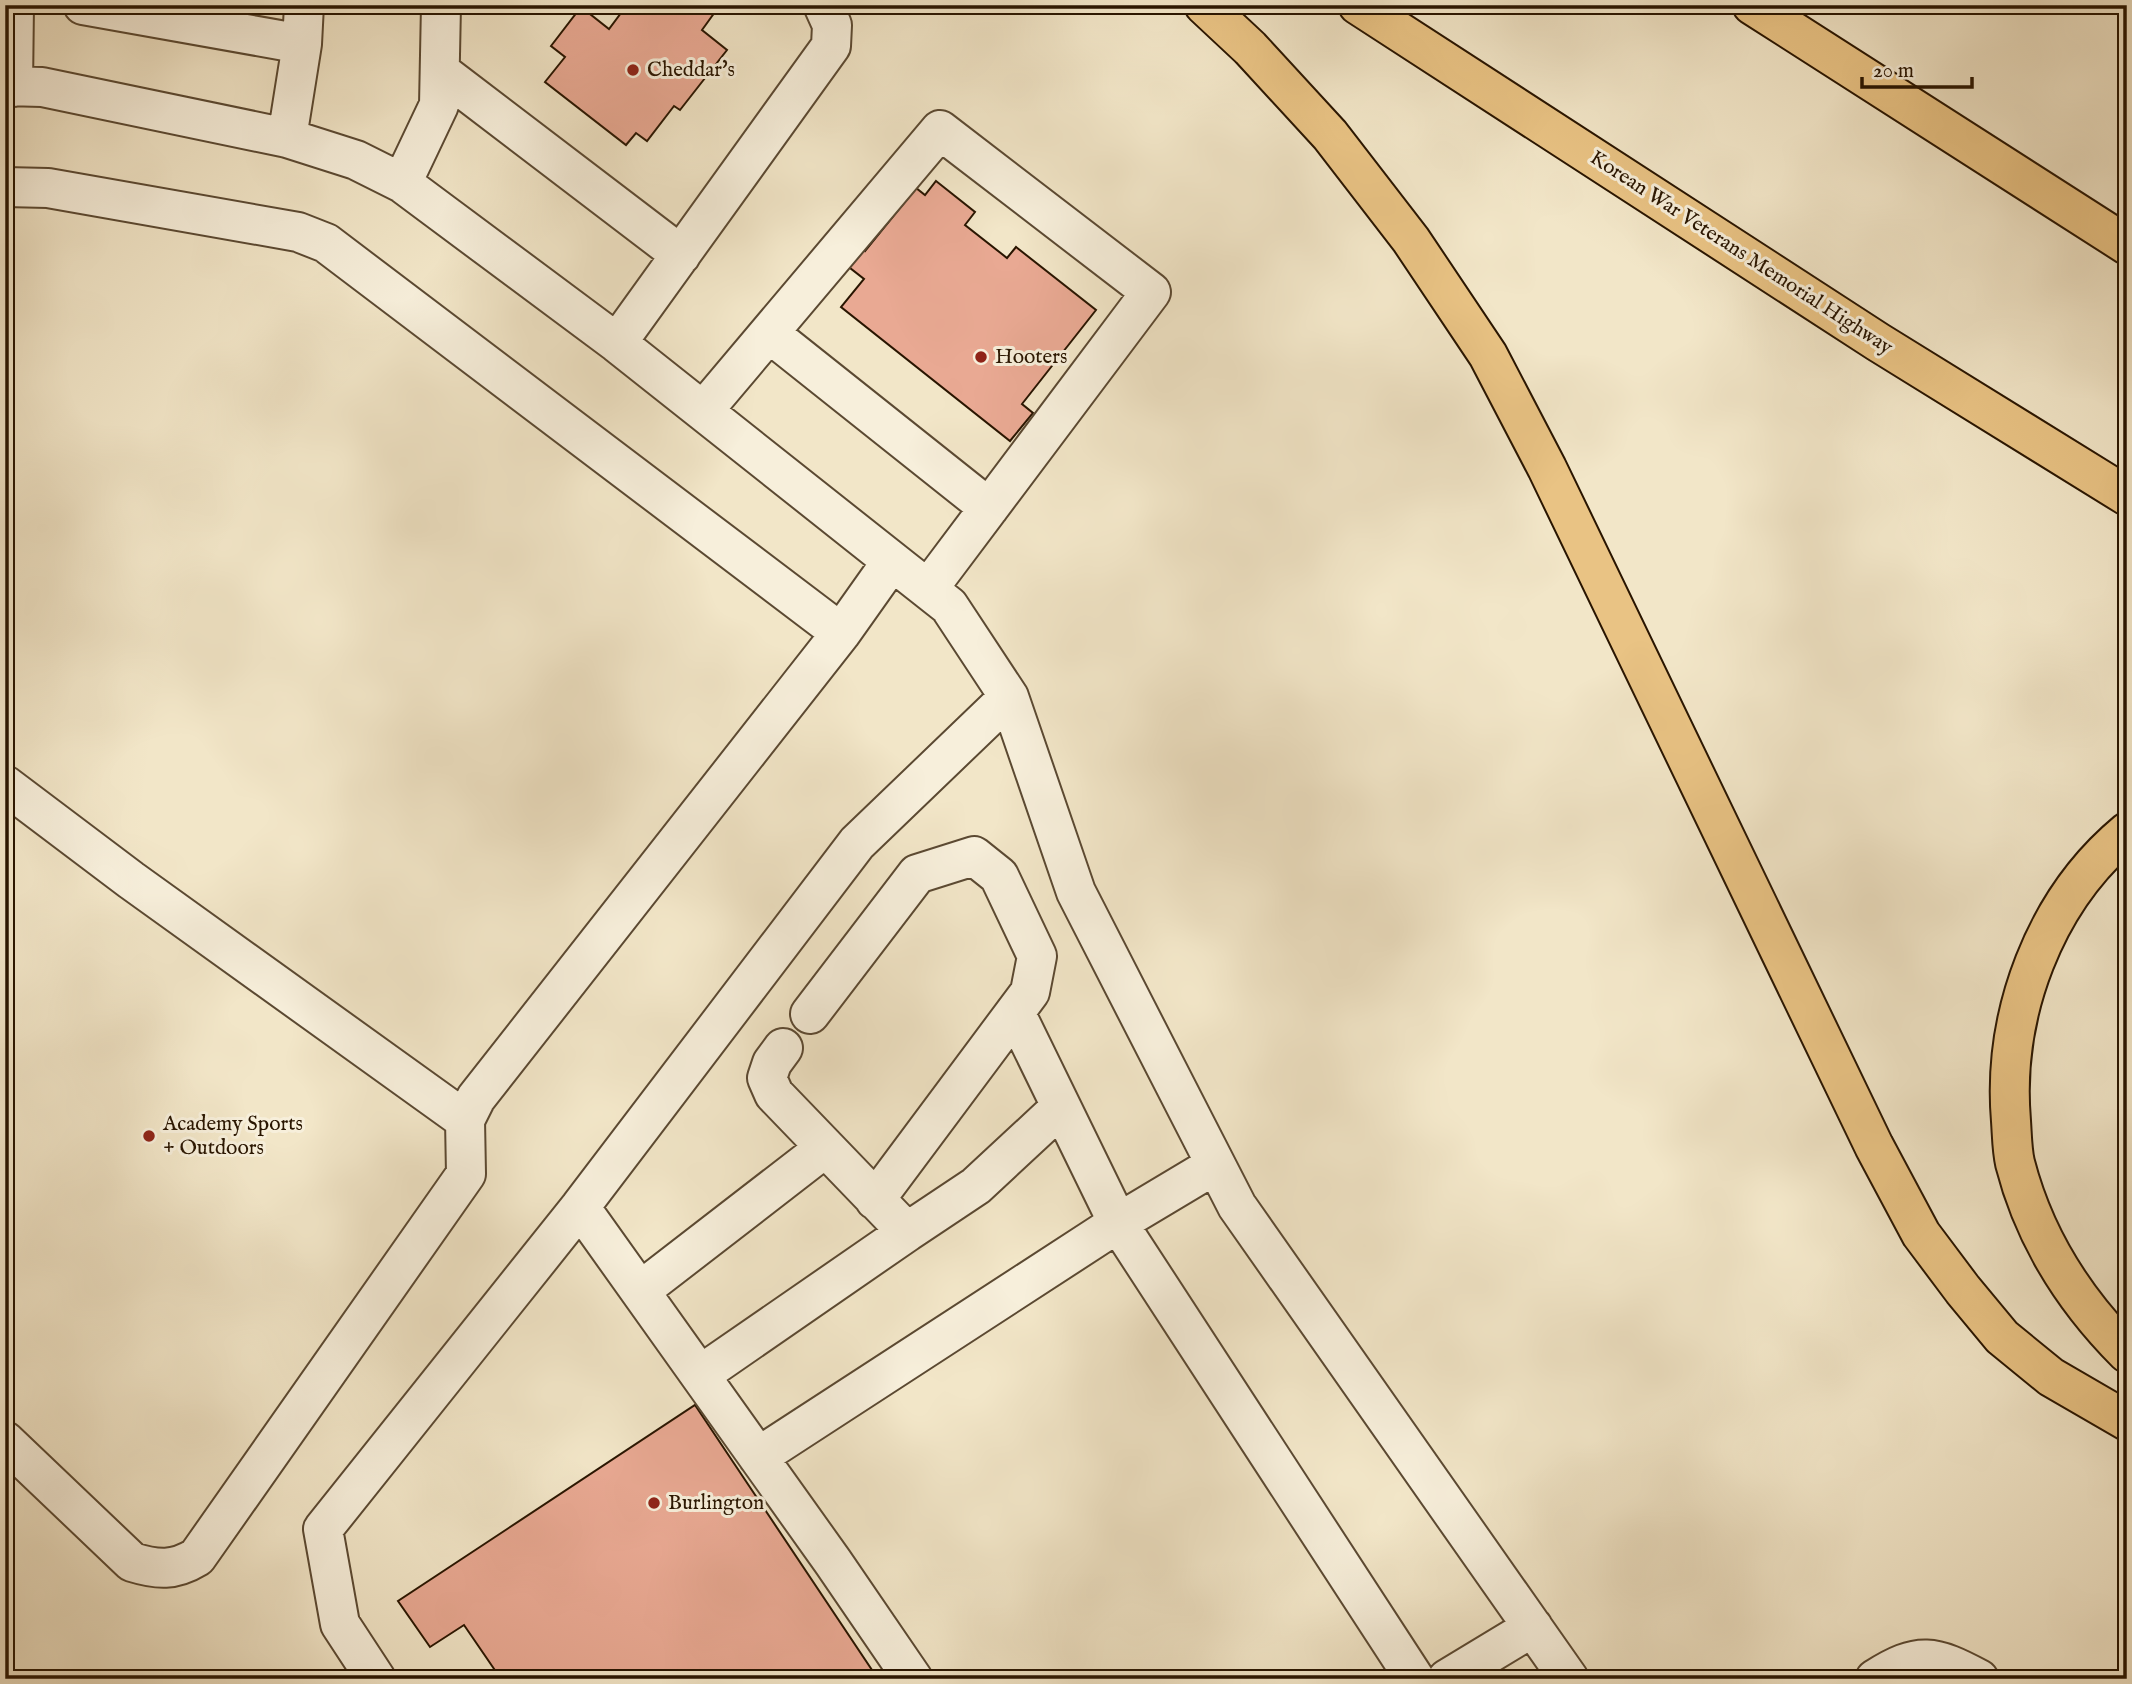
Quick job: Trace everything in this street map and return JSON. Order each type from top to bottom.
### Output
[{"type":"highway","points":[[1204,5],[1250,48],[1330,135],[1410,240],[1488,355],[1548,468],[1868,1134],[1921,1234],[2002,1337],[2052,1377],[2127,1421]]},
{"type":"highway","name":"Korean War Veterans Memorial Highway","points":[[1358,5],[1878,342],[2127,496]]},
{"type":"highway","points":[[1752,5],[2127,245]]},
{"type":"highway","points":[[2127,832],[2112,844],[2065,901],[2032,965],[2015,1028],[2009,1098],[2014,1161],[2034,1219],[2064,1278],[2099,1325],[2127,1353]]},
{"type":"lane","points":[[14,5],[9,86],[42,87],[288,138],[356,160],[402,183],[617,343],[949,606],[1009,697],[1076,892],[1237,1206],[1569,1679]]},
{"type":"lane","points":[[83,5],[302,44]]},
{"type":"lane","points":[[288,138],[302,44],[304,5]]},
{"type":"lane","points":[[402,183],[439,105],[441,5]]},
{"type":"lane","points":[[617,343],[831,46],[831,24],[823,5]]},
{"type":"lane","points":[[441,72],[681,255]]},
{"type":"lane","points":[[703,411],[940,130],[1151,292],[928,589]]},
{"type":"lane","points":[[5,187],[48,188],[298,232],[326,243],[841,633]]},
{"type":"lane","points":[[769,333],[989,509]]},
{"type":"lane","points":[[5,1441],[132,1562],[151,1568],[181,1567],[197,1557],[466,1174],[465,1120],[476,1098],[841,633],[892,561]]},
{"type":"lane","points":[[376,1679],[340,1624],[323,1529],[580,1207],[857,843],[1009,697]]},
{"type":"lane","points":[[5,785],[131,880],[465,1120]]},
{"type":"lane","points":[[810,1014],[917,874],[974,856],[999,876],[1037,956],[1030,992],[875,1200]]},
{"type":"lane","points":[[1015,1012],[1118,1223],[1415,1679]]},
{"type":"lane","points":[[783,1048],[772,1063],[767,1078],[774,1094],[907,1232]]},
{"type":"lane","points":[[700,1375],[976,1186],[1061,1107]]},
{"type":"lane","points":[[640,1291],[825,1148]]},
{"type":"lane","points":[[758,1457],[1118,1223],[1215,1165]]},
{"type":"lane","points":[[580,1207],[913,1679]]},
{"type":"lane","points":[[1447,1679],[1533,1627]]},
{"type":"lane","points":[[1875,1679],[1912,1660],[1945,1661],[1979,1679]]},
{"type":"building","name":"Cheddar's","points":[[627,5],[720,5],[702,30],[727,50],[680,110],[674,106],[647,141],[636,133],[626,145],[545,82],[565,57],[551,46],[581,7],[609,29]]},
{"type":"building","name":"Hooters","points":[[936,181],[975,212],[965,225],[1007,258],[1016,247],[1096,310],[1022,404],[1033,413],[1010,441],[841,307],[864,279],[845,264],[860,247],[865,251],[916,188],[925,195]]},
{"type":"building","name":"Burlington","points":[[695,1405],[878,1679],[501,1679],[464,1625],[430,1647],[398,1601]]},
{"type":"place","name":"Cheddar's","points":[[633,70]]},
{"type":"place","name":"Hooters","points":[[981,357]]},
{"type":"place","name":"Academy Sports + Outdoors","points":[[149,1136]]},
{"type":"place","name":"Burlington","points":[[654,1503]]}]
